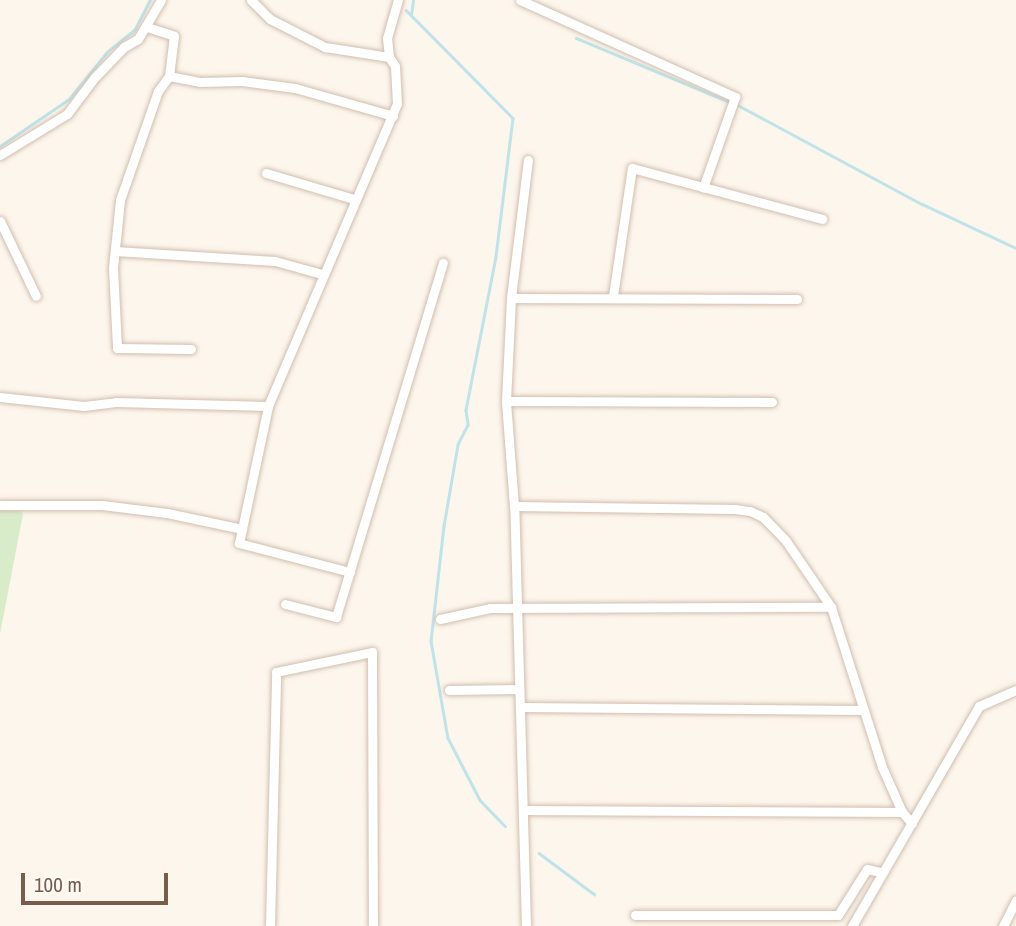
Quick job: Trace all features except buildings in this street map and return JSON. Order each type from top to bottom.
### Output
[{"type":"street","points":[[0,155],[67,114],[95,77],[124,47],[138,39],[161,0]]},
{"type":"street","points":[[251,0],[270,19],[325,47],[388,57]]},
{"type":"street","points":[[350,572],[239,543],[268,406],[354,199],[397,104],[394,66],[388,57],[387,38],[398,0]]},
{"type":"street","points":[[520,0],[735,97],[702,188]]},
{"type":"street","points":[[147,27],[174,36],[169,76],[158,90],[120,200],[115,251],[117,348],[191,349]]},
{"type":"street","points":[[169,76],[200,82],[242,80],[295,88],[393,116]]},
{"type":"street","points":[[526,926],[514,506],[506,401],[511,298],[528,160]]},
{"type":"street","points":[[613,296],[632,168],[822,219]]},
{"type":"street","points":[[266,173],[354,199]]},
{"type":"street","points":[[0,221],[36,296]]},
{"type":"street","points":[[115,251],[275,261],[322,274]]},
{"type":"street","points":[[285,604],[336,617],[443,263]]},
{"type":"street","points":[[511,298],[613,296],[797,299]]},
{"type":"street","points":[[0,397],[84,406],[117,402],[268,406]]},
{"type":"street","points":[[506,401],[772,402]]},
{"type":"street","points":[[0,505],[102,505],[167,513],[242,529]]},
{"type":"street","points":[[514,506],[750,510],[763,517],[786,541],[831,607],[862,710],[902,812],[912,823]]},
{"type":"street","points":[[440,619],[490,608],[831,607]]},
{"type":"street","points":[[270,926],[276,672],[372,652],[373,926]]},
{"type":"street","points":[[449,690],[519,689]]},
{"type":"street","points":[[852,926],[880,872],[912,823],[979,706],[1016,690]]},
{"type":"street","points":[[521,707],[862,710]]},
{"type":"street","points":[[523,810],[902,812]]},
{"type":"street","points":[[635,915],[838,915],[867,869],[880,872]]},
{"type":"street","points":[[1003,926],[1016,900]]},
{"type":"green space","points":[[0,510],[21,511],[23,514],[0,634]]},
{"type":"waterway","points":[[0,146],[69,99],[107,52],[135,29],[150,0]]},
{"type":"waterway","points":[[411,15],[413,0]]},
{"type":"waterway","points":[[406,10],[513,118],[496,257],[466,410],[468,425],[458,445],[444,526],[431,641],[448,738],[480,800],[505,826]]},
{"type":"waterway","points":[[576,38],[730,102]]},
{"type":"waterway","points":[[736,104],[922,204],[1016,248]]},
{"type":"waterway","points":[[539,853],[594,894]]}]
